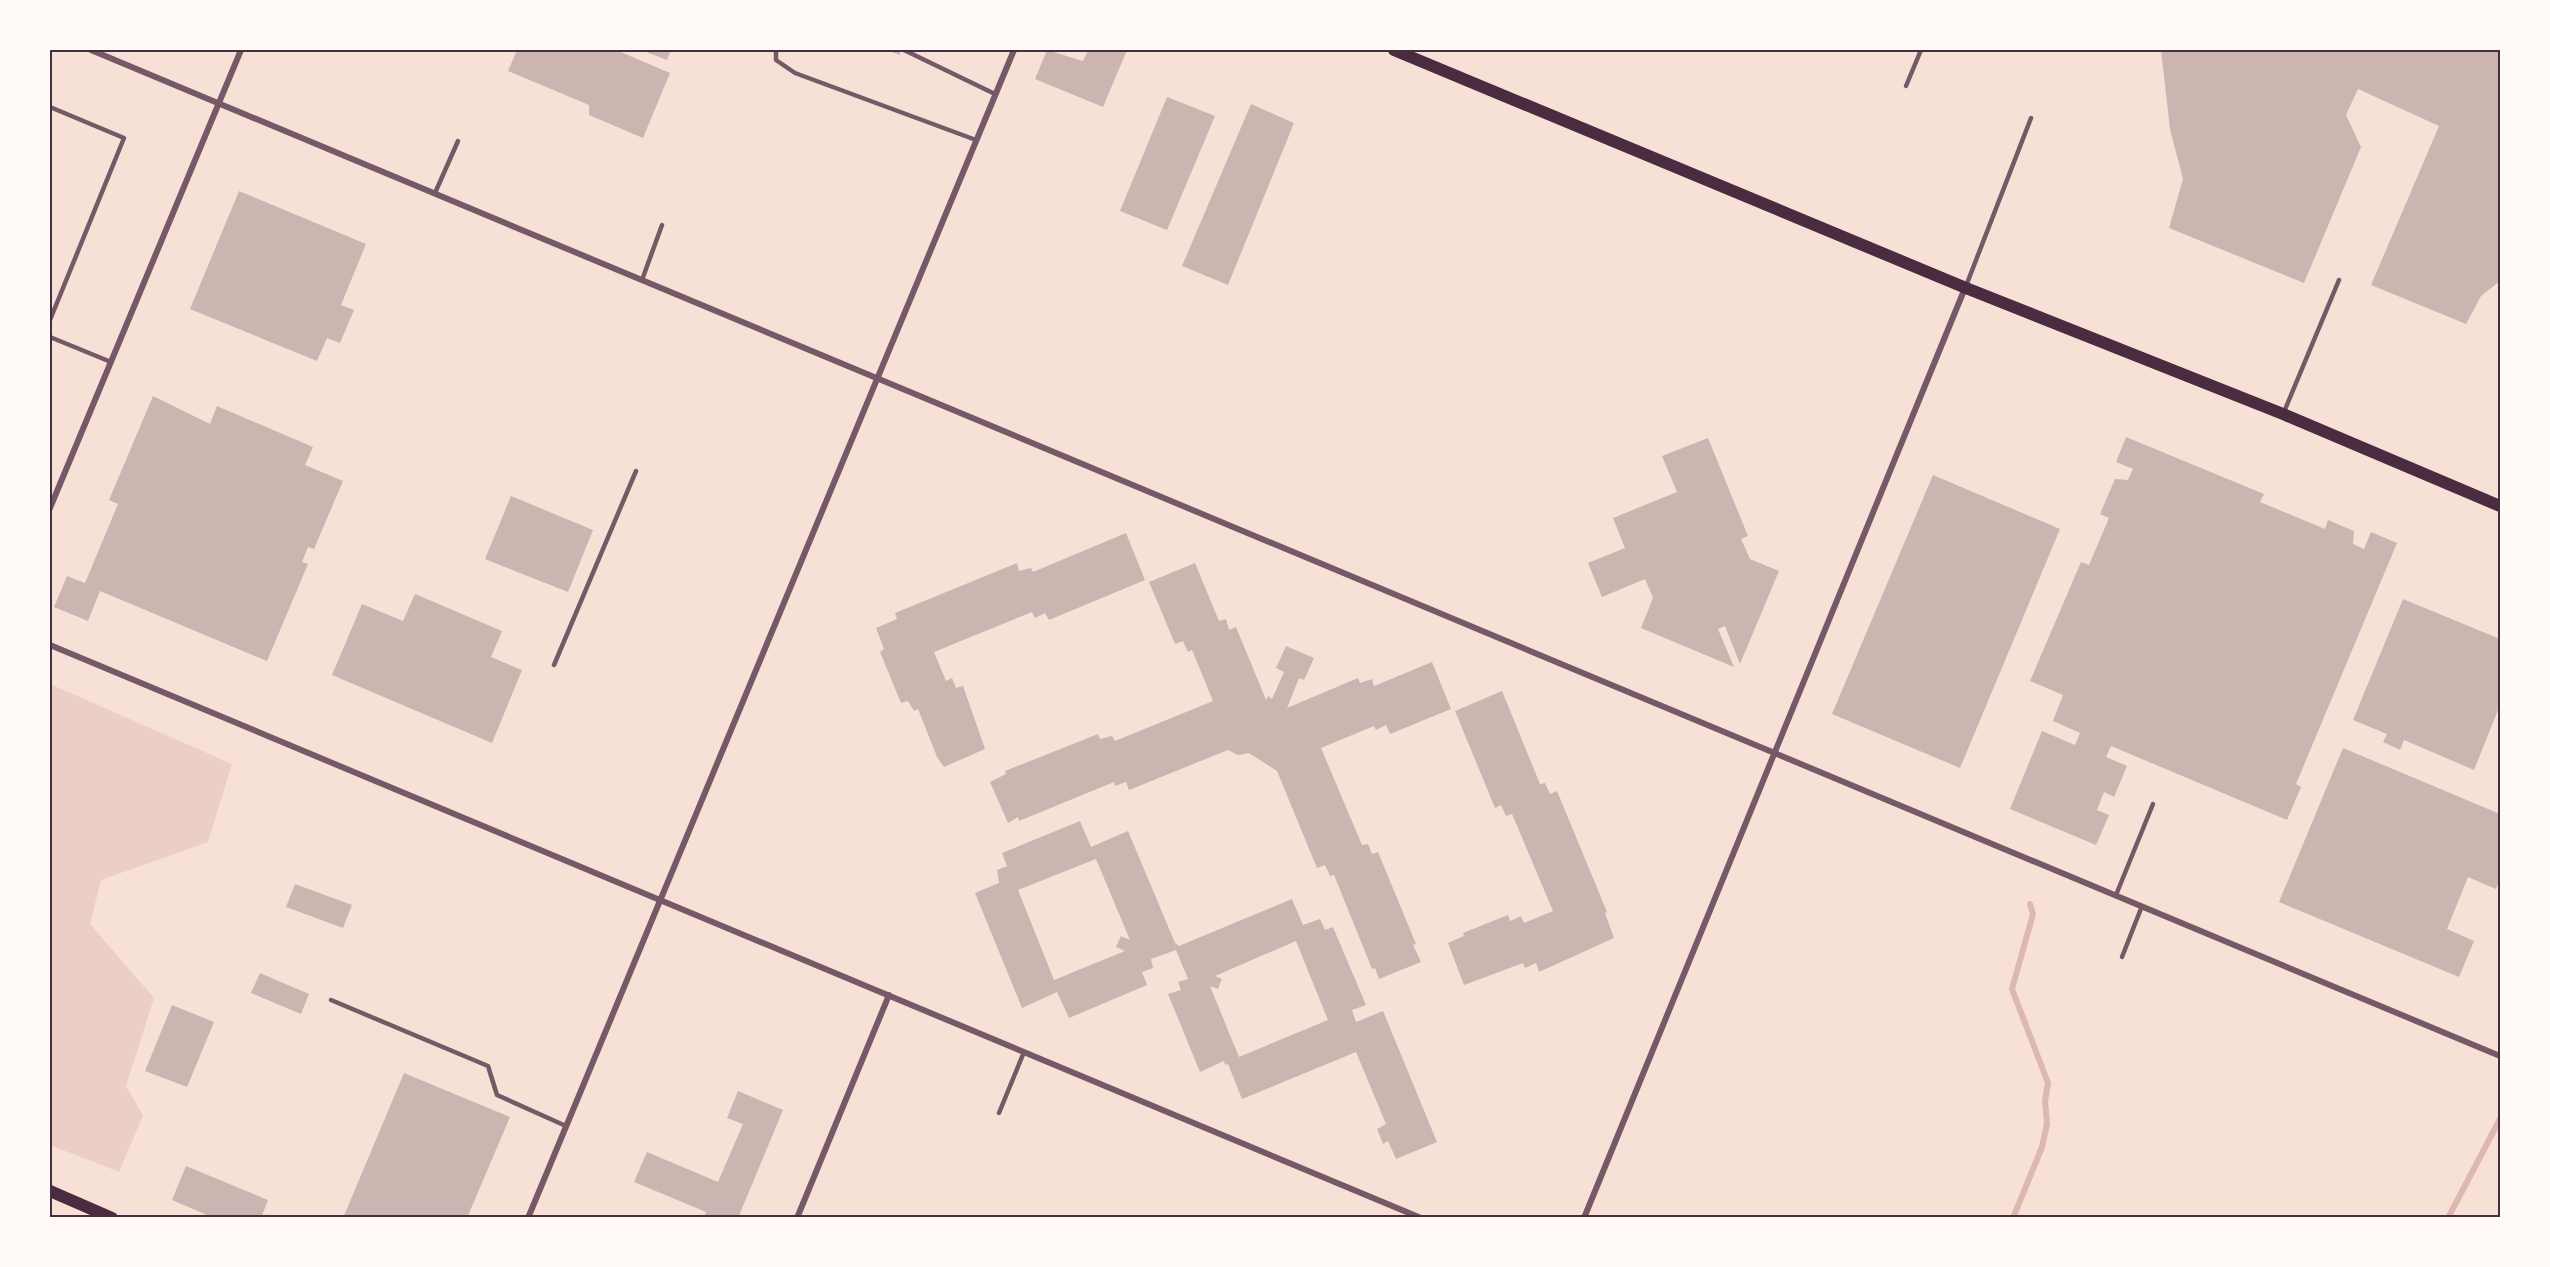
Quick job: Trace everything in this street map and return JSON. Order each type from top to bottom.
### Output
[{"type":"main road","points":[[1394,50],[1966,288],[2283,414],[2500,506]]},
{"type":"main road","points":[[50,1191],[112,1218]]},
{"type":"street","points":[[91,50],[2500,1056]]},
{"type":"street","points":[[50,508],[241,50]]},
{"type":"street","points":[[528,1218],[1014,50]]},
{"type":"street","points":[[1584,1218],[1777,753],[1966,288]]},
{"type":"street","points":[[50,645],[1421,1218]]},
{"type":"street","points":[[797,1218],[889,996]]},
{"type":"lane","points":[[776,50],[776,60],[795,73],[976,140]]},
{"type":"lane","points":[[904,50],[996,94]]},
{"type":"lane","points":[[1906,86],[1921,50]]},
{"type":"lane","points":[[50,107],[124,138],[50,320]]},
{"type":"lane","points":[[1966,288],[2031,118]]},
{"type":"lane","points":[[435,193],[458,141]]},
{"type":"lane","points":[[642,280],[662,225]]},
{"type":"lane","points":[[2283,414],[2339,280]]},
{"type":"lane","points":[[50,337],[111,362]]},
{"type":"lane","points":[[554,665],[636,471]]},
{"type":"lane","points":[[2116,895],[2153,804]]},
{"type":"lane","points":[[2122,957],[2142,906]]},
{"type":"lane","points":[[331,1000],[488,1066],[497,1095],[566,1126]]},
{"type":"lane","points":[[999,1113],[1023,1052]]},
{"type":"shaded area","points":[[50,684],[232,764],[208,842],[101,880],[90,924],[154,998],[126,1086],[143,1116],[119,1172],[50,1145]]},
{"type":"building","points":[[517,50],[616,50],[670,73],[643,138],[589,115],[589,105],[508,71]]},
{"type":"building","points":[[641,50],[671,50],[667,60]]},
{"type":"building","points":[[886,50],[900,50],[900,55]]},
{"type":"building","points":[[1047,50],[1083,61],[1088,50],[1127,50],[1103,107],[1035,79]]},
{"type":"building","points":[[2161,50],[2500,50],[2500,281],[2481,296],[2466,324],[2371,285],[2439,126],[2358,89],[2346,115],[2361,147],[2304,283],[2169,228],[2183,179],[2170,129]]},
{"type":"building","points":[[1167,97],[1215,116],[1167,230],[1120,211]]},
{"type":"building","points":[[1251,104],[1294,123],[1228,285],[1182,266]]},
{"type":"building","points":[[239,191],[366,244],[341,305],[354,310],[340,343],[327,338],[317,361],[190,309]]},
{"type":"building","points":[[153,396],[210,424],[217,406],[313,447],[305,465],[343,481],[314,549],[308,547],[302,562],[308,564],[267,661],[100,591],[88,621],[54,607],[67,576],[85,583],[118,504],[109,500]]},
{"type":"building","points":[[2126,437],[2264,494],[2260,502],[2325,529],[2328,520],[2354,531],[2353,544],[2364,549],[2371,532],[2397,543],[2296,784],[2301,787],[2287,820],[2111,746],[2106,757],[2127,766],[2114,797],[2104,792],[2097,810],[2109,815],[2096,845],[2010,809],[2042,731],[2075,745],[2080,733],[2053,721],[2063,695],[2030,681],[2081,562],[2089,565],[2109,518],[2100,514],[2115,479],[2128,480],[2133,469],[2116,462]]},
{"type":"building","points":[[1708,438],[1748,536],[1741,539],[1750,559],[1779,571],[1740,664],[1725,626],[1718,629],[1734,667],[1641,628],[1653,598],[1645,579],[1602,597],[1588,563],[1625,548],[1613,518],[1677,492],[1662,456]]},
{"type":"building","points":[[1933,475],[2060,529],[1960,768],[1832,714]]},
{"type":"building","points":[[511,496],[593,530],[568,592],[485,559]]},
{"type":"building","points":[[1126,533],[1145,580],[1049,620],[1045,613],[1035,618],[1032,612],[934,652],[946,681],[952,678],[956,688],[963,686],[985,749],[944,767],[937,757],[918,709],[914,711],[908,701],[901,703],[880,652],[884,649],[876,628],[897,619],[895,613],[1017,563],[1019,571],[1031,568],[1033,572]]},
{"type":"building","points":[[1195,563],[1219,621],[1226,619],[1229,630],[1236,627],[1266,700],[1268,696],[1272,699],[1284,672],[1276,668],[1286,646],[1314,658],[1304,680],[1299,678],[1287,708],[1358,678],[1360,683],[1372,679],[1374,686],[1432,662],[1451,709],[1390,734],[1386,725],[1376,730],[1374,726],[1321,748],[1362,845],[1368,844],[1372,854],[1378,852],[1416,944],[1413,945],[1421,962],[1379,979],[1375,968],[1372,969],[1334,875],[1330,876],[1325,865],[1317,868],[1277,771],[1249,753],[1238,755],[1228,750],[1129,790],[1126,782],[1115,786],[1114,782],[1019,821],[1018,817],[1008,823],[990,782],[1006,774],[1005,771],[1098,734],[1100,739],[1112,736],[1115,741],[1213,701],[1192,650],[1188,652],[1183,641],[1175,644],[1149,582]]},
{"type":"building","points":[[415,594],[502,631],[491,657],[522,670],[492,743],[332,675],[362,604],[403,621]]},
{"type":"building","points":[[2403,599],[2500,639],[2500,705],[2474,770],[2404,740],[2400,750],[2383,742],[2387,734],[2353,720]]},
{"type":"building","points":[[1502,691],[1540,784],[1545,783],[1550,794],[1557,791],[1607,912],[1605,913],[1614,938],[1539,972],[1536,963],[1525,968],[1523,963],[1464,985],[1448,943],[1464,936],[1463,933],[1508,915],[1510,921],[1521,916],[1524,923],[1553,911],[1512,814],[1506,816],[1501,805],[1495,808],[1455,711]]},
{"type":"building","points":[[2343,748],[2500,814],[2500,878],[2496,889],[2468,877],[2447,929],[2474,941],[2459,977],[2279,902]]},
{"type":"building","points":[[1080,821],[1091,847],[1128,831],[1175,943],[1179,946],[1292,899],[1303,925],[1320,919],[1325,930],[1333,927],[1366,1005],[1352,1010],[1356,1022],[1383,1011],[1437,1142],[1396,1159],[1388,1141],[1383,1144],[1377,1129],[1386,1124],[1356,1052],[1242,1099],[1228,1064],[1225,1065],[1224,1061],[1200,1072],[1168,994],[1181,990],[1178,982],[1188,979],[1176,950],[1151,959],[1153,968],[1142,972],[1147,985],[1069,1018],[1057,992],[1022,1008],[975,893],[999,883],[997,870],[1007,866],[1002,853]],"holes":[[[1096,859],[1130,940],[1121,936],[1116,947],[1125,951],[1054,980],[1018,890]],[[1296,941],[1328,1020],[1239,1057],[1210,986],[1218,989],[1222,979],[1215,976]]]},
{"type":"building","points":[[295,884],[352,905],[343,928],[286,907]]},
{"type":"building","points":[[260,973],[309,994],[301,1014],[251,993]]},
{"type":"building","points":[[172,1005],[214,1022],[187,1087],[145,1071]]},
{"type":"building","points":[[404,1073],[510,1117],[467,1218],[343,1218]]},
{"type":"building","points":[[738,1091],[783,1110],[738,1218],[704,1218],[706,1212],[634,1182],[647,1152],[718,1182],[743,1124],[727,1118]]},
{"type":"building","points":[[186,1166],[268,1200],[261,1218],[214,1218],[172,1200]]},
{"type":"waterway","points":[[2013,1218],[2042,1147],[2047,1124],[2045,1101],[2048,1083],[2012,989],[2033,914],[2030,904]]},
{"type":"waterway","points":[[2448,1218],[2500,1119]]}]
